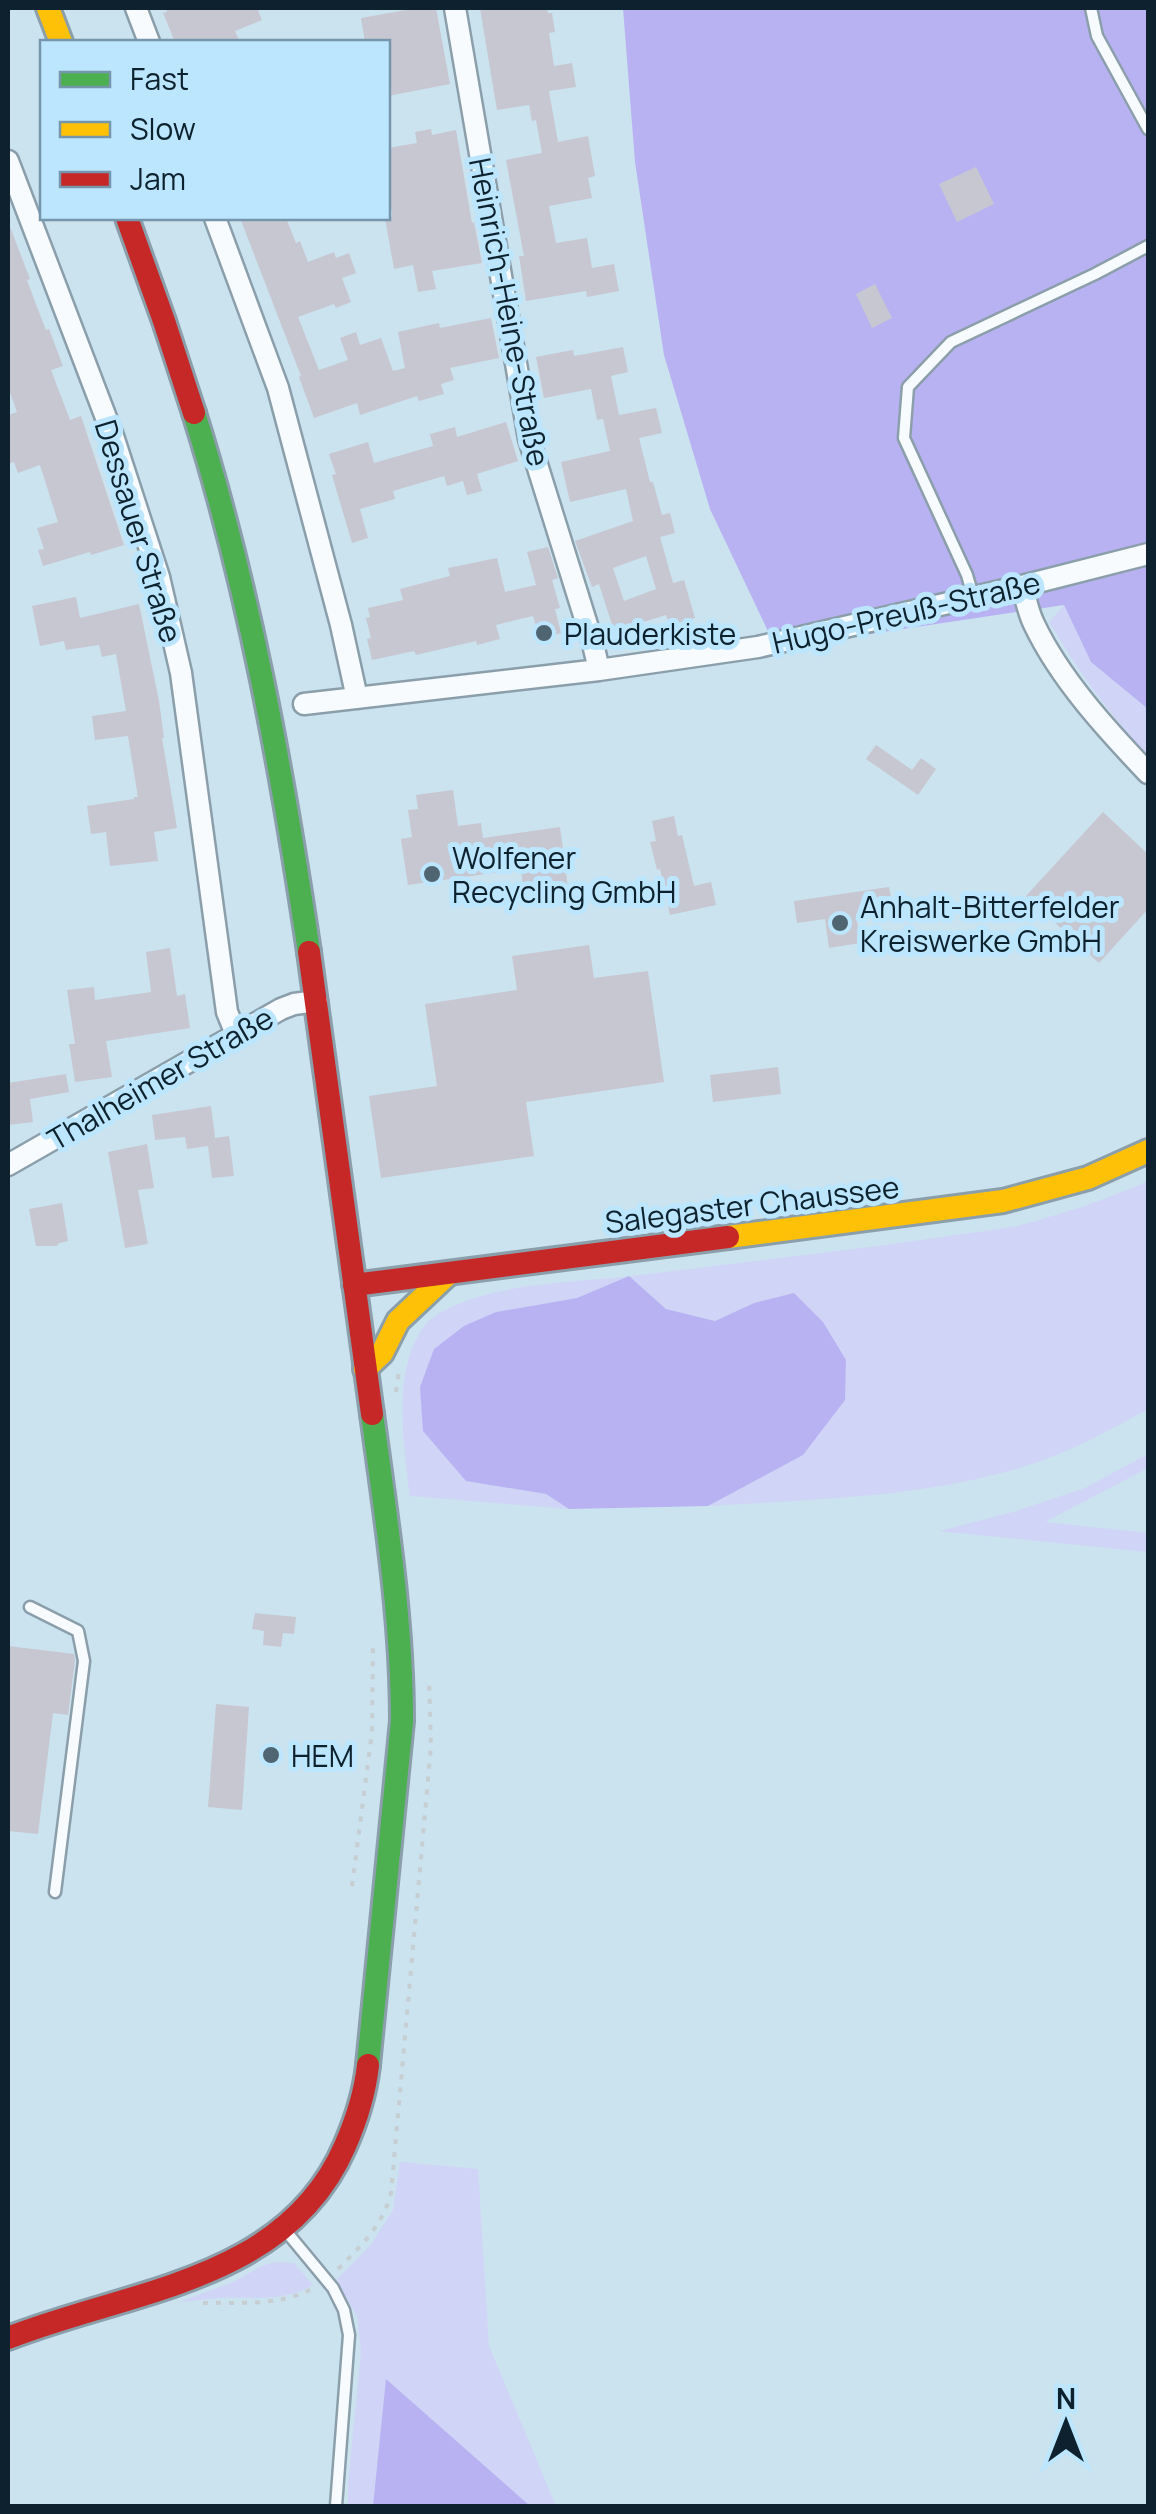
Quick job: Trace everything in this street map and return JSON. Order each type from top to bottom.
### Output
[{"type":"main road","points":[[48,8],[61,40]]},
{"type":"main road","points":[[8,2338],[208,2274],[246,2256],[284,2229],[316,2199],[342,2159],[356,2124],[367,2076],[402,1721],[395,1581],[317,1001],[284,789],[243,592],[192,405],[129,220]]},
{"type":"main road","name":"Salegaster Chaussee","points":[[354,1285],[981,1205],[1072,1184],[1148,1151]]},
{"type":"main road","points":[[366,1369],[382,1352],[398,1321],[448,1274]]},
{"type":"street","points":[[136,8],[148,40]]},
{"type":"street","name":"Heinrich-Heine-Straße","points":[[455,8],[529,439],[599,670]]},
{"type":"street","name":"Dessauer Straße","points":[[8,161],[113,436],[159,578],[180,673],[228,1012],[236,1034]]},
{"type":"street","points":[[217,220],[278,388],[357,698]]},
{"type":"street","name":"Hugo-Preuß-Straße","points":[[304,704],[599,670],[758,646],[1148,554]]},
{"type":"street","points":[[1022,586],[1032,620],[1049,652],[1106,730],[1148,774]]},
{"type":"street","name":"Thalheimer Straße","points":[[8,1165],[281,1009],[317,1001]]},
{"type":"lane","points":[[1091,8],[1096,36],[1148,129]]},
{"type":"lane","points":[[973,596],[904,438],[908,387],[951,342],[1148,246]]},
{"type":"lane","points":[[30,1607],[78,1631],[84,1661],[55,1892]]},
{"type":"lane","points":[[284,2229],[327,2279],[344,2310],[349,2335],[336,2506]]},
{"type":"path","points":[[352,1886],[372,1732],[373,1634]]},
{"type":"path","points":[[198,2303],[283,2301],[298,2296],[327,2279],[374,2229],[386,2210],[391,2193],[431,1746],[429,1676]]},
{"type":"shaded area","points":[[623,8],[1148,8],[1148,709],[1091,662],[1064,605],[776,648],[710,509],[664,355],[635,162]]},
{"type":"shaded area","points":[[1064,605],[1091,662],[1148,709],[1148,755],[1095,692],[1049,622]]},
{"type":"shaded area","points":[[1148,1181],[1148,1409],[1055,1456],[984,1477],[866,1496],[708,1506],[803,1455],[754,1303],[715,1321],[666,1309],[629,1276],[1017,1226]]},
{"type":"shaded area","points":[[628,1276],[577,1298],[496,1312],[466,1481],[546,1494],[569,1509],[410,1496],[403,1429],[404,1380],[417,1338],[429,1321],[452,1307],[498,1292]]},
{"type":"shaded area","points":[[629,1276],[666,1309],[715,1321],[754,1303],[794,1293],[823,1322],[846,1360],[845,1400],[803,1455],[708,1506],[569,1509],[546,1494],[466,1481],[423,1431],[420,1387],[434,1349],[464,1326],[496,1312],[577,1298]]},
{"type":"shaded area","points":[[1148,1454],[1148,1468],[1045,1522],[1148,1533],[1148,1552],[939,1531],[1085,1488]]},
{"type":"shaded area","points":[[400,2162],[478,2169],[489,2346],[556,2506],[530,2506],[387,2380],[373,2506],[348,2506],[361,2351],[357,2316],[336,2280],[370,2246],[393,2210]]},
{"type":"shaded area","points":[[275,2262],[294,2263],[313,2285],[279,2296],[179,2302],[231,2283]]},
{"type":"shaded area","points":[[386,2379],[530,2506],[373,2506]]},
{"type":"building","points":[[165,8],[257,8],[262,20],[235,31],[239,40],[174,40],[163,13],[167,12]]},
{"type":"building","points":[[436,8],[450,84],[390,96],[390,40],[365,40],[361,18]]},
{"type":"building","points":[[480,8],[547,8],[552,13],[555,32],[549,33],[554,66],[572,63],[576,87],[549,91],[558,142],[588,136],[595,176],[588,178],[592,198],[549,206],[556,243],[587,238],[592,268],[614,264],[619,291],[587,297],[586,291],[526,301],[519,256],[524,256],[506,160],[542,153],[529,105],[497,110]]},
{"type":"building","points":[[431,129],[432,135],[456,130],[482,263],[432,271],[436,289],[418,292],[413,265],[394,269],[385,220],[390,220],[392,214],[390,148],[417,143],[415,132]]},
{"type":"building","points":[[976,167],[994,204],[957,222],[939,184]]},
{"type":"building","points":[[241,220],[287,220],[308,262],[334,252],[336,258],[349,253],[356,273],[342,278],[351,302],[298,317],[319,370],[348,360],[340,338],[356,332],[360,345],[381,338],[393,371],[405,368],[398,332],[491,318],[499,358],[450,368],[454,380],[441,384],[444,394],[419,401],[417,396],[360,415],[357,403],[314,418]]},
{"type":"building","points":[[9,224],[37,307],[63,366],[51,370],[70,420],[81,416],[124,545],[43,566],[38,550],[44,549],[37,528],[58,522],[40,465],[18,473],[14,462],[8,464],[8,415],[17,412],[8,387]]},
{"type":"building","points":[[875,284],[892,318],[872,328],[856,294]]},
{"type":"building","points":[[623,347],[628,372],[611,376],[619,415],[656,408],[662,433],[639,438],[662,515],[670,513],[675,533],[660,537],[673,583],[684,580],[695,618],[670,625],[666,615],[614,631],[599,584],[592,587],[575,541],[633,521],[626,489],[570,502],[561,462],[610,451],[603,419],[597,420],[591,389],[544,398],[536,357],[573,350],[574,356]],"holes":[[[646,556],[656,589],[624,601],[613,568]]]},
{"type":"building","points":[[506,422],[518,461],[477,474],[482,491],[467,495],[463,481],[447,486],[444,476],[393,491],[395,499],[360,509],[368,538],[352,543],[329,454],[368,442],[374,463],[433,446],[430,434],[455,427],[457,437]]},
{"type":"building","points":[[548,547],[558,578],[552,580],[560,608],[555,609],[561,633],[540,639],[533,616],[496,625],[500,639],[372,660],[367,639],[371,638],[368,608],[403,600],[400,589],[450,576],[448,568],[497,558],[505,592],[536,585],[527,552]]},
{"type":"building","points":[[76,597],[80,618],[139,604],[159,701],[177,828],[154,832],[158,861],[110,866],[106,832],[91,834],[87,806],[138,797],[128,736],[95,740],[92,716],[126,711],[116,654],[102,657],[99,645],[66,650],[64,641],[40,646],[32,606]]},
{"type":"building","points":[[876,745],[912,770],[921,758],[936,769],[918,795],[866,759]]},
{"type":"building","points":[[453,790],[458,826],[481,823],[483,838],[560,827],[568,888],[524,894],[521,869],[408,885],[401,839],[412,837],[408,810],[418,809],[416,795]]},
{"type":"building","points":[[1103,812],[1148,854],[1148,909],[1099,963],[1026,896]]},
{"type":"building","points":[[674,816],[694,886],[711,882],[716,905],[670,915],[650,842],[656,841],[652,821]]},
{"type":"building","points":[[889,887],[893,909],[856,914],[860,943],[829,948],[825,919],[797,923],[794,901]]},
{"type":"building","points":[[589,945],[594,978],[648,971],[664,1082],[526,1102],[534,1156],[381,1178],[369,1096],[437,1086],[425,1004],[517,990],[512,956]]},
{"type":"building","points":[[170,948],[177,996],[185,994],[190,1028],[106,1041],[112,1077],[75,1082],[69,1044],[75,1044],[67,990],[94,987],[95,1000],[151,992],[146,952]]},
{"type":"building","points":[[778,1067],[781,1094],[713,1102],[710,1075]]},
{"type":"building","points":[[66,1074],[69,1092],[30,1099],[33,1122],[8,1125],[8,1083]]},
{"type":"building","points":[[211,1106],[215,1138],[229,1136],[234,1176],[212,1178],[208,1146],[187,1149],[185,1137],[155,1140],[152,1115]]},
{"type":"building","points":[[147,1144],[154,1188],[138,1190],[148,1244],[125,1248],[108,1152]]},
{"type":"building","points":[[62,1203],[68,1241],[57,1246],[36,1246],[29,1209]]},
{"type":"building","points":[[255,1613],[296,1617],[294,1634],[283,1633],[281,1647],[263,1645],[264,1631],[252,1629]]},
{"type":"building","points":[[8,1646],[74,1654],[68,1715],[53,1713],[38,1834],[8,1831]]},
{"type":"building","points":[[216,1704],[249,1707],[242,1810],[208,1807]]},
{"type":"traffic: fast","points":[[194,413],[231,545],[262,680],[309,952]]},
{"type":"traffic: fast","points":[[368,2065],[402,1721],[396,1606],[372,1414]]},
{"type":"traffic: slow","points":[[48,8],[60,40]]},
{"type":"traffic: slow","points":[[728,1237],[1003,1201],[1088,1178],[1148,1151]]},
{"type":"traffic: slow","points":[[365,1369],[382,1353],[398,1321],[448,1274]]},
{"type":"traffic: jam","points":[[128,220],[194,413]]},
{"type":"traffic: jam","points":[[309,952],[372,1414]]},
{"type":"traffic: jam","points":[[354,1285],[728,1237]]},
{"type":"traffic: jam","points":[[8,2338],[200,2275],[244,2254],[284,2227],[319,2191],[345,2146],[360,2107],[368,2065]]},
{"type":"place","name":"Plauderkiste","points":[[544,633]]},
{"type":"place","name":"Wolfener Recycling GmbH","points":[[432,874]]},
{"type":"place","name":"Anhalt-Bitterfelder Kreiswerke GmbH","points":[[840,923]]},
{"type":"place","name":"HEM","points":[[271,1755]]}]
